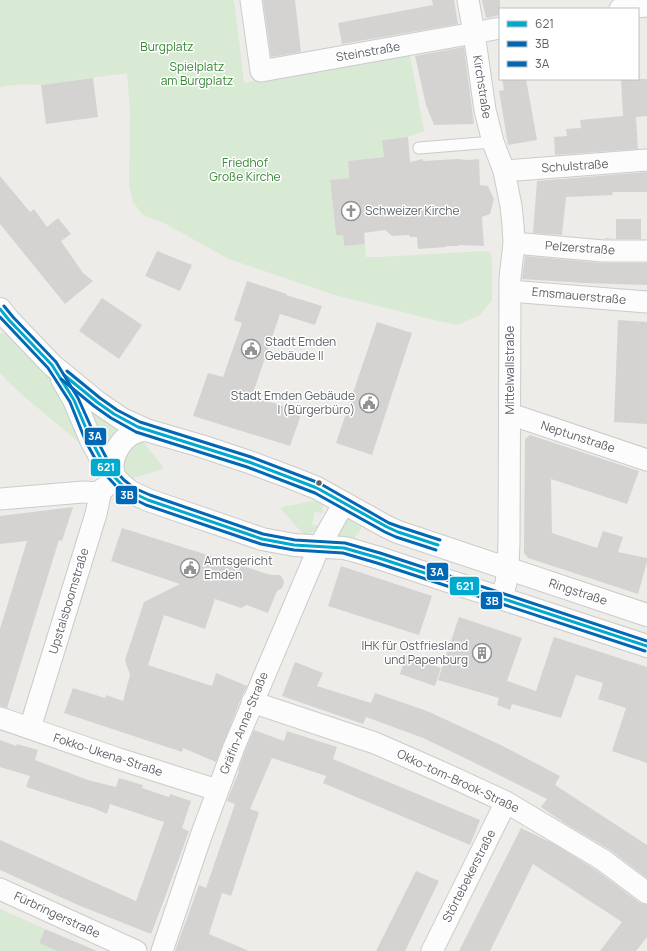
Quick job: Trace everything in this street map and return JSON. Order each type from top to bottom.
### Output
[{"type":"street","name":"Steinstraße","points":[[251,0],[261,71],[499,28]]},
{"type":"street","name":"Kirchstraße","points":[[468,0],[485,110],[493,142],[504,171]]},
{"type":"street","points":[[629,8],[647,6]]},
{"type":"street","name":"Schulstraße","points":[[504,171],[647,160]]},
{"type":"street","name":"Mittelwallstraße","points":[[504,171],[511,206],[514,243],[510,278],[508,569]]},
{"type":"street","name":"Pelzerstraße","points":[[514,243],[603,251],[647,251]]},
{"type":"street","name":"Emsmauerstraße","points":[[510,291],[647,302]]},
{"type":"street","name":"Ringstraße","points":[[3,318],[52,365],[102,406],[122,419],[146,430],[256,464],[317,488],[398,532],[647,615]]},
{"type":"street","name":"Ringstraße","points":[[52,365],[74,400],[100,459],[106,468],[108,486],[131,492],[148,500],[262,539],[294,545],[352,550],[501,599],[646,642]]},
{"type":"street","name":"Neptunstraße","points":[[510,414],[647,460]]},
{"type":"street","points":[[0,499],[83,492],[108,486],[113,473],[113,462],[118,449],[130,434],[138,430],[146,430]]},
{"type":"street","name":"Upstalsboomstraße","points":[[30,728],[96,514],[108,486]]},
{"type":"street","name":"Gräfin-Anna-Straße","points":[[162,951],[217,790],[234,746],[319,547],[344,503]]},
{"type":"street","points":[[501,599],[508,569]]},
{"type":"street","name":"Okko-tom-Brook-Straße","points":[[252,702],[375,743],[506,802],[603,860],[647,893]]},
{"type":"street","name":"Fokko-Ukena-Straße","points":[[0,718],[119,759],[217,790]]},
{"type":"street","name":"Störtebekerstraße","points":[[432,951],[506,802]]},
{"type":"street","name":"Fürbringerstraße","points":[[0,889],[136,951]]},
{"type":"lane","points":[[419,148],[493,142]]},
{"type":"green space","name":"Friedhof Große Kirche","points":[[0,0],[234,0],[244,83],[409,50],[424,131],[408,137],[382,140],[384,157],[348,161],[349,178],[330,180],[336,235],[343,235],[344,246],[365,244],[366,257],[484,251],[490,252],[492,259],[492,300],[480,315],[458,325],[425,318],[335,295],[229,259],[164,223],[143,215],[133,202],[129,187],[130,111],[127,73],[41,85],[22,84],[0,87]]},
{"type":"green space","points":[[6,333],[58,385],[85,448],[20,393],[0,373],[0,334]]},
{"type":"green space","points":[[77,394],[122,424],[110,458]]},
{"type":"green space","points":[[142,440],[163,469],[127,480],[123,469],[123,458],[129,447]]},
{"type":"green space","points":[[313,501],[322,503],[323,513],[315,512],[312,524],[319,526],[310,534],[305,535],[281,509],[282,507]]},
{"type":"green space","points":[[344,516],[365,522],[350,543],[339,540],[336,532]]},
{"type":"green space","points":[[0,909],[45,929],[39,943],[57,951],[0,951]]},
{"type":"building","points":[[263,0],[295,0],[301,52],[271,57]]},
{"type":"building","points":[[432,0],[454,0],[458,24],[342,44],[338,23],[433,5]]},
{"type":"building","points":[[482,0],[500,0],[499,15],[486,18]]},
{"type":"building","points":[[464,47],[474,124],[434,125],[426,105],[415,56]]},
{"type":"building","points":[[93,78],[98,117],[46,124],[41,85]]},
{"type":"building","points":[[647,79],[647,116],[636,117],[638,149],[555,155],[554,137],[567,136],[566,129],[581,128],[580,120],[623,116],[621,80]]},
{"type":"building","points":[[502,80],[526,80],[537,140],[508,145],[499,91],[504,90]]},
{"type":"building","points":[[408,137],[410,162],[423,159],[423,161],[479,159],[480,185],[488,186],[494,199],[490,214],[482,217],[484,246],[459,245],[418,249],[417,237],[410,237],[409,235],[392,236],[385,230],[364,233],[365,244],[344,246],[343,235],[336,235],[330,180],[349,178],[348,161],[384,157],[382,140]]},
{"type":"building","points":[[647,172],[647,192],[612,192],[613,195],[566,197],[562,235],[533,233],[537,181]]},
{"type":"building","points":[[0,176],[30,212],[34,209],[47,227],[58,218],[71,234],[61,241],[83,273],[93,281],[65,304],[0,224]]},
{"type":"building","points":[[616,219],[641,219],[641,239],[616,239]]},
{"type":"building","points":[[157,251],[192,265],[180,291],[145,276]]},
{"type":"building","points":[[525,256],[602,263],[647,263],[647,285],[522,279]]},
{"type":"building","name":"Stadt Emden Gebäude II","points":[[247,281],[322,306],[315,325],[280,314],[252,396],[302,412],[290,446],[193,416],[208,373],[223,377],[242,323],[234,320]]},
{"type":"building","points":[[102,298],[142,325],[119,359],[79,331]]},
{"type":"building","points":[[618,320],[647,322],[647,424],[614,422]]},
{"type":"building","name":"Stadt Emden Gebäude I (Bürgerbüro)","points":[[377,322],[412,333],[372,455],[336,443]]},
{"type":"building","points":[[530,435],[639,471],[627,504],[551,479],[552,533],[597,548],[603,531],[623,537],[618,552],[647,558],[638,594],[528,558],[524,553],[525,439]]},
{"type":"building","points":[[73,507],[62,541],[59,540],[7,708],[0,706],[0,629],[27,541],[0,544],[0,516]]},
{"type":"building","points":[[122,528],[271,575],[280,575],[283,579],[283,586],[277,591],[268,613],[247,605],[241,608],[215,599],[205,629],[164,615],[148,665],[212,686],[216,673],[247,686],[216,762],[183,748],[182,752],[64,713],[73,688],[105,698],[106,695],[123,701],[130,675],[125,660],[144,602],[180,584],[111,561]]},
{"type":"building","points":[[341,566],[432,596],[419,635],[328,606]]},
{"type":"building","points":[[459,617],[522,638],[507,681],[536,691],[554,637],[647,667],[647,763],[612,751],[626,708],[598,699],[603,683],[576,675],[561,718],[512,704],[510,710],[497,705],[499,698],[438,680]]},
{"type":"building","points":[[406,656],[441,668],[435,686],[400,674]]},
{"type":"building","points":[[295,662],[323,673],[317,686],[371,703],[375,693],[427,711],[503,746],[560,776],[555,785],[647,845],[647,878],[610,850],[566,824],[541,807],[547,799],[471,761],[423,738],[366,717],[363,724],[282,696]]},
{"type":"building","points":[[254,730],[284,741],[287,731],[337,747],[333,759],[480,820],[470,845],[323,783],[326,776],[272,758],[250,809],[259,812],[231,896],[222,893],[209,934],[249,951],[175,951],[199,885],[206,888],[235,804],[227,801]]},
{"type":"building","points":[[0,740],[16,746],[17,744],[38,750],[35,760],[88,780],[116,787],[119,778],[143,785],[142,788],[169,797],[170,794],[191,801],[182,828],[189,831],[151,934],[78,905],[0,870],[0,840],[136,901],[164,822],[110,804],[107,814],[93,808],[26,787],[30,776],[0,767]]},
{"type":"building","points":[[521,828],[554,844],[596,870],[640,903],[647,905],[647,937],[636,951],[600,951],[622,922],[533,864],[490,951],[459,951]]},
{"type":"building","points":[[416,871],[439,881],[405,951],[376,951]]},
{"type":"building","points":[[45,929],[97,951],[57,951],[39,943]]},
{"type":"transit line","name":"3A","points":[[4,306],[56,362],[78,398],[110,465],[134,488],[150,495],[263,534],[295,540],[345,543],[380,553],[647,641]]},
{"type":"transit line","name":"621","points":[[0,309],[52,365],[74,400],[91,440],[106,468],[131,492],[148,500],[262,539],[294,545],[344,548],[379,558],[647,646]]},
{"type":"transit line","name":"3B","points":[[0,317],[48,368],[70,402],[86,442],[102,471],[128,496],[146,505],[261,544],[294,550],[343,553],[645,651]]},
{"type":"transit line","name":"3A","points":[[67,371],[117,410],[140,422],[251,457],[319,483],[389,523],[440,540]]},
{"type":"transit line","name":"621","points":[[64,375],[114,414],[138,427],[249,462],[317,488],[387,527],[438,545]]},
{"type":"transit line","name":"3B","points":[[61,379],[94,406],[111,418],[136,432],[247,467],[315,493],[385,532],[436,550]]},
{"type":"place","name":"Schweizer Kirche","points":[[351,211]]},
{"type":"place","name":"Stadt Emden Gebäude II","points":[[251,349]]},
{"type":"place","name":"Stadt Emden Gebäude I (Bürgerbüro)","points":[[369,403]]},
{"type":"place","name":"Amtsgericht Emden","points":[[190,568]]},
{"type":"place","name":"IHK für Ostfriesland und Papenburg","points":[[482,653]]},
{"type":"park label","name":"Burgplatz","points":[[167,47]]},
{"type":"park label","name":"Spielplatz am Burgplatz","points":[[197,74]]}]
